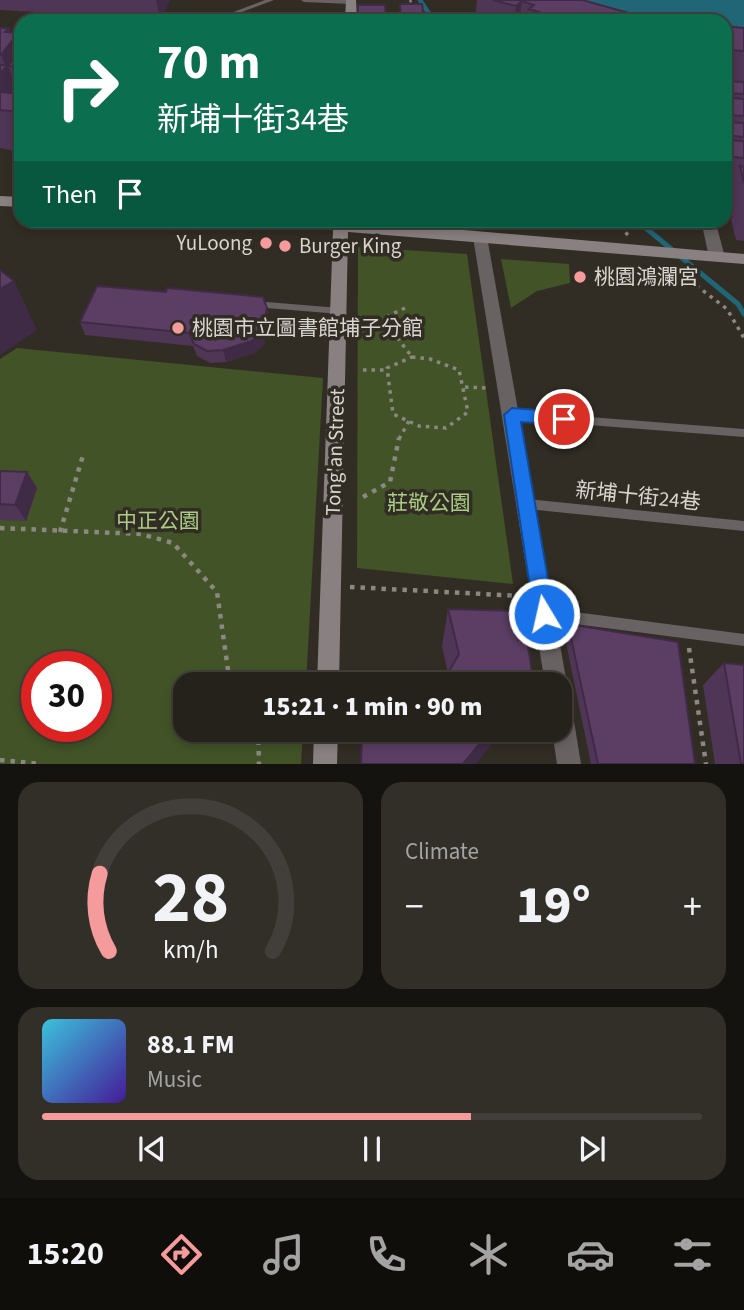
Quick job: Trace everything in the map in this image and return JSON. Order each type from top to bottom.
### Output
[{"type":"street","name":"Tong'an Street","points":[[328,672],[341,228]]},
{"type":"street","points":[[391,228],[480,237],[629,243],[744,259]]},
{"type":"street","points":[[708,228],[708,256]]},
{"type":"street","points":[[480,237],[554,672]]},
{"type":"street","points":[[326,742],[326,764]]},
{"type":"street","points":[[565,742],[569,764]]},
{"type":"lane","points":[[232,14],[271,0]]},
{"type":"lane","points":[[304,0],[351,1]]},
{"type":"lane","points":[[245,303],[340,311]]},
{"type":"lane","points":[[512,415],[744,433]]},
{"type":"lane","name":"新埔十街24巷","points":[[527,504],[744,526]]},
{"type":"lane","points":[[543,606],[744,640]]},
{"type":"path","points":[[410,0],[416,13]]},
{"type":"path","points":[[619,228],[629,243]]},
{"type":"path","points":[[672,267],[727,309],[744,338]]},
{"type":"path","points":[[405,308],[388,316],[396,336],[412,357]]},
{"type":"path","points":[[363,370],[388,370],[412,357],[430,359],[459,370],[465,387],[468,412],[446,428],[419,426],[393,414],[388,370]]},
{"type":"path","points":[[465,387],[491,388]]},
{"type":"path","points":[[363,497],[390,482],[399,439],[409,421]]},
{"type":"path","points":[[60,532],[84,452]]},
{"type":"path","points":[[0,528],[141,534],[173,543],[217,593],[228,672]]},
{"type":"path","points":[[331,586],[543,606]]},
{"type":"path","points":[[687,632],[706,764]]},
{"type":"path","points":[[258,742],[259,764]]},
{"type":"path","points":[[0,760],[41,764]]},
{"type":"green space","name":"莊敬公園","points":[[358,247],[467,254],[513,584],[357,568]]},
{"type":"green space","points":[[501,259],[569,264],[570,283],[537,291],[511,308]]},
{"type":"green space","name":"中正公園","points":[[17,348],[323,378],[307,672],[173,672],[173,742],[302,742],[301,764],[0,764],[0,359]]},
{"type":"water","points":[[530,0],[744,0],[744,46],[732,43],[732,14],[587,14]]},
{"type":"building","points":[[493,0],[582,0],[633,14],[546,14],[529,9],[534,5],[522,1],[516,6]]},
{"type":"building","points":[[400,4],[422,4],[423,14],[401,14]]},
{"type":"building","points":[[358,5],[385,5],[386,14],[358,14]]},
{"type":"building","points":[[732,27],[744,28],[744,51],[732,50]]},
{"type":"building","points":[[0,28],[9,28],[5,32],[14,33],[14,38],[0,55]]},
{"type":"building","points":[[0,65],[7,65],[0,74]]},
{"type":"building","points":[[732,81],[744,82],[744,94],[732,93]]},
{"type":"building","points":[[0,92],[14,93],[14,111],[0,110]]},
{"type":"building","points":[[732,98],[744,99],[744,116],[732,115]]},
{"type":"building","points":[[732,122],[744,123],[744,137],[732,136]]},
{"type":"building","points":[[732,140],[744,141],[744,158],[732,157]]},
{"type":"building","points":[[740,166],[744,167],[744,183]]},
{"type":"building","points":[[0,270],[14,281],[0,289]]},
{"type":"building","name":"桃園市立圖書館埔子分館","points":[[97,286],[166,292],[167,288],[263,297],[267,308],[262,332],[252,341],[223,350],[207,351],[194,344],[189,333],[80,322]]},
{"type":"building","points":[[0,471],[27,472],[15,505],[0,504]]},
{"type":"building","points":[[448,609],[515,611],[518,640],[527,640],[532,672],[449,672],[459,654]]},
{"type":"building","points":[[568,624],[678,642],[695,764],[598,764]]},
{"type":"building","points":[[724,663],[744,665],[744,764],[741,764]]},
{"type":"building","points":[[362,742],[481,742],[463,764],[361,764]]},
{"type":"waterway","points":[[420,0],[429,14]]},
{"type":"waterway","points":[[646,228],[738,304],[744,314]]},
{"type":"place","name":"YuLoong","points":[[266,243]]},
{"type":"place","name":"Burger King","points":[[285,246]]},
{"type":"place","name":"桃園鴻瀾宮","points":[[580,277]]},
{"type":"place","name":"桃園市立圖書館埔子分館","points":[[178,328]]},
{"type":"route","points":[[544,614],[512,415],[564,419]]}]
